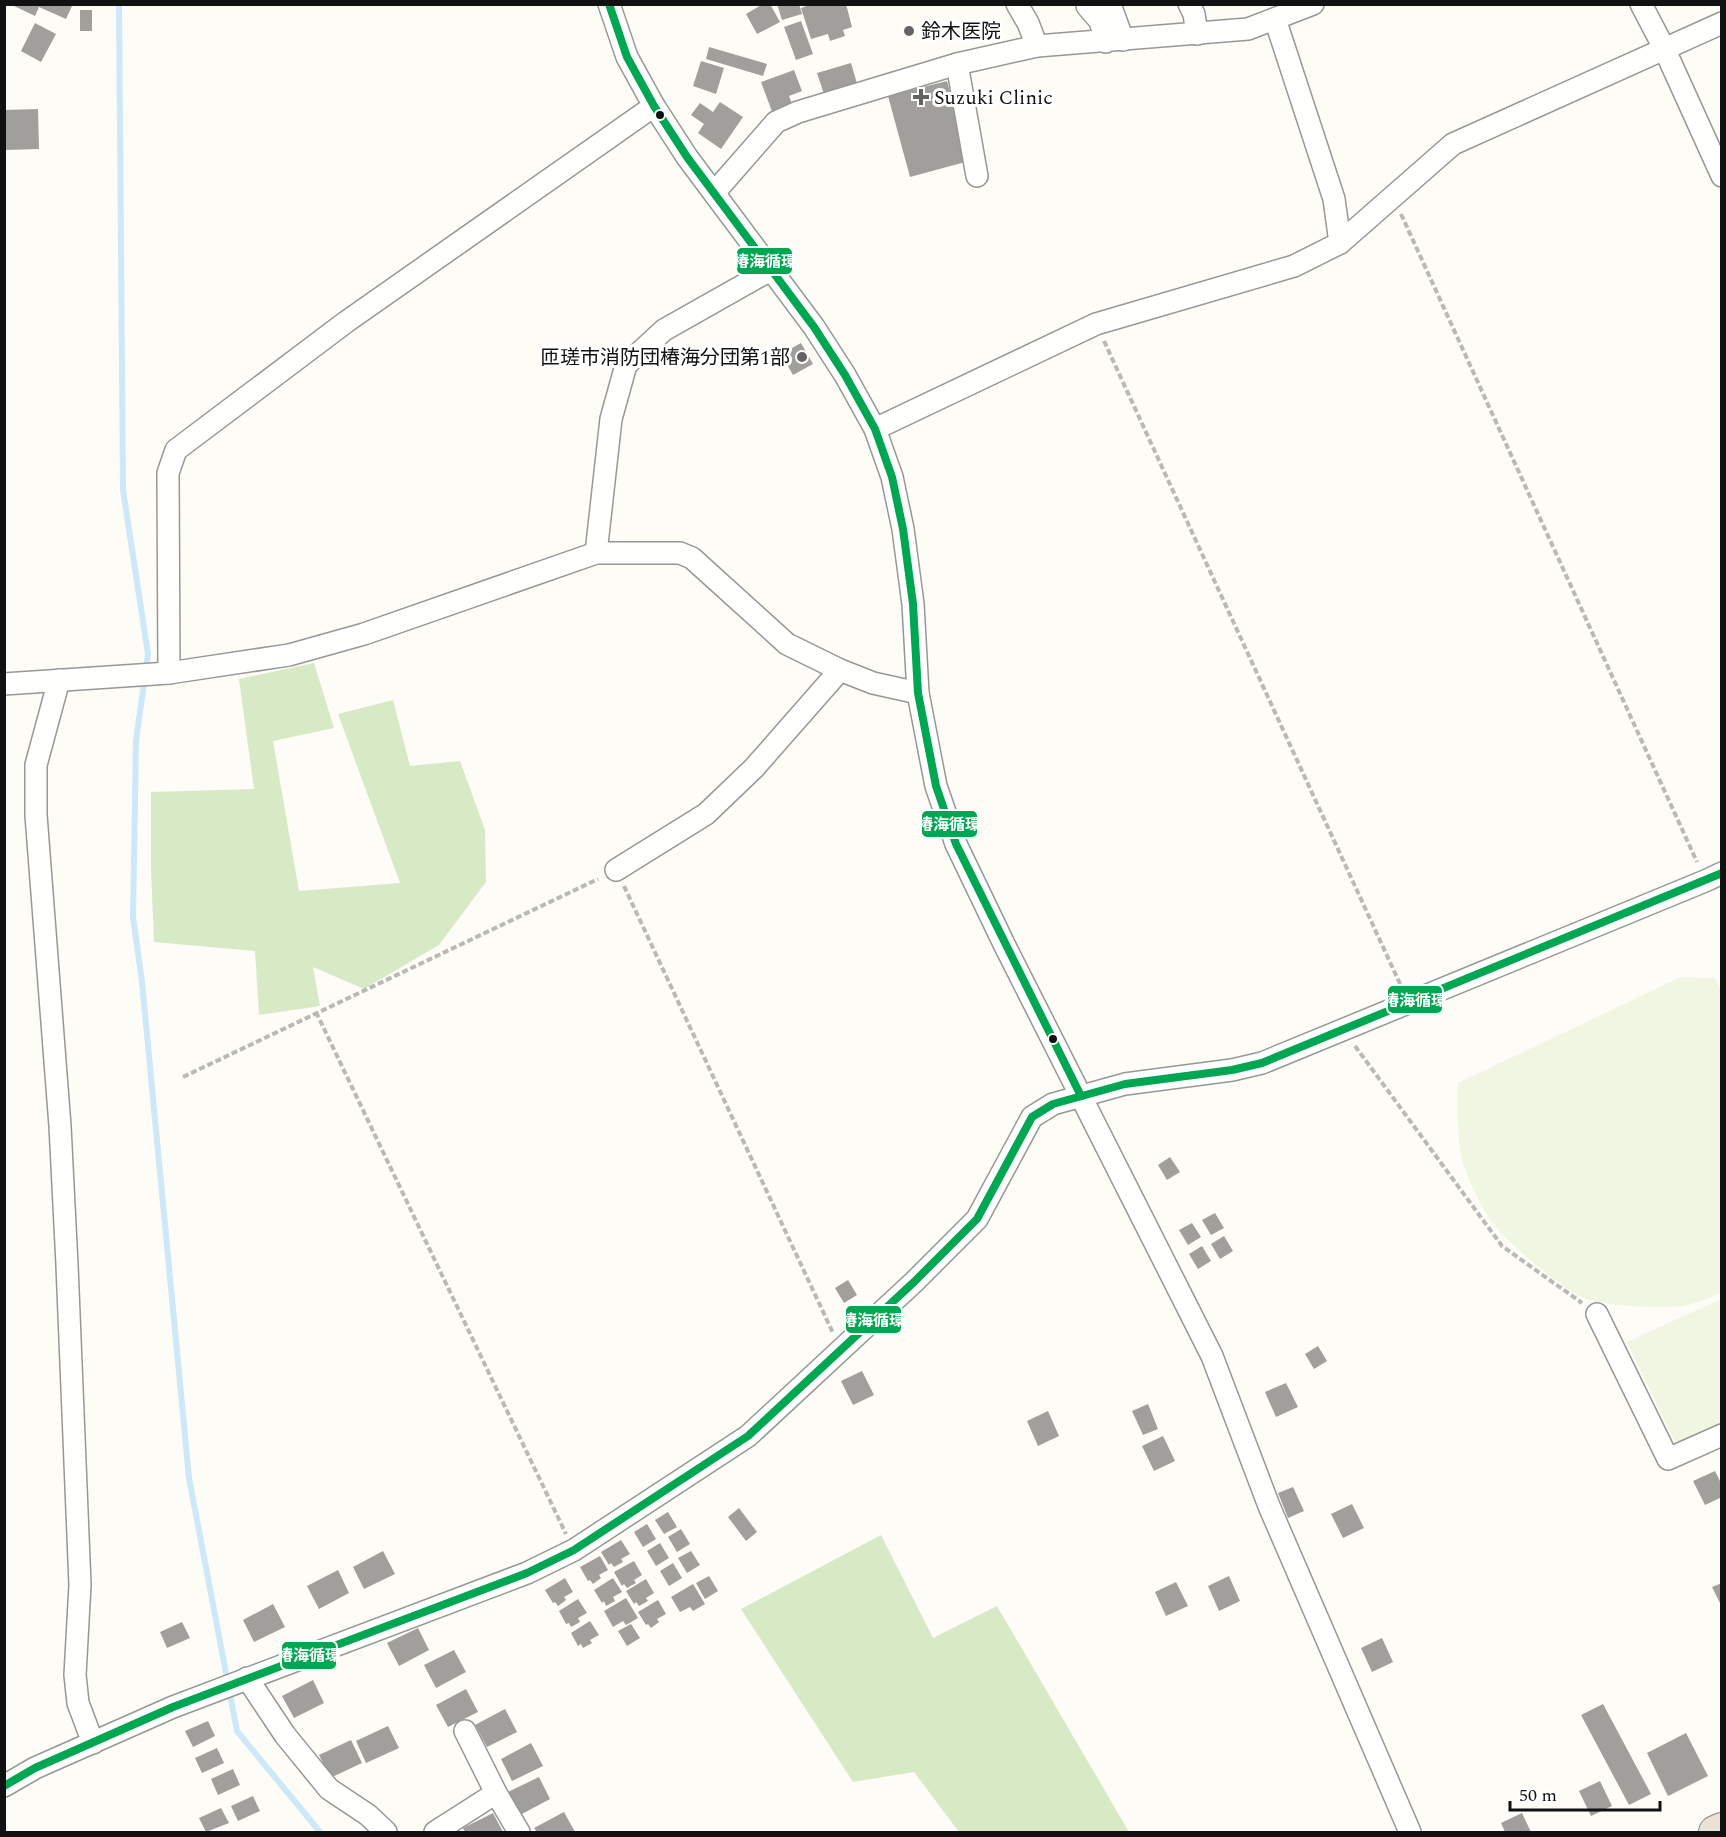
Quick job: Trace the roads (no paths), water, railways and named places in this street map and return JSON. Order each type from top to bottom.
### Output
[{"type":"highway","points":[[1715,1833],[1722,1829]]},
{"type":"street","points":[[609,4],[627,57],[654,106],[687,157],[814,327],[845,375],[875,429],[892,477],[903,529],[914,604],[918,693],[936,786],[956,844],[1212,1356],[1269,1506],[1410,1833]]},
{"type":"street","points":[[1017,4],[1037,46]]},
{"type":"street","points":[[1110,4],[1115,41]]},
{"type":"street","points":[[1189,4],[1194,14],[1197,34]]},
{"type":"street","points":[[714,193],[776,122],[798,112],[957,64],[1037,46],[1248,29],[1312,4]]},
{"type":"street","points":[[1641,4],[1664,48],[1722,176]]},
{"type":"street","points":[[1087,6],[1115,41]]},
{"type":"street","points":[[1275,19],[1334,199],[1340,243]]},
{"type":"street","points":[[875,429],[1096,324],[1294,266],[1340,243],[1453,144],[1722,23]]},
{"type":"street","points":[[957,64],[977,177]]},
{"type":"street","points":[[169,673],[168,473],[176,450],[346,322],[654,106]]},
{"type":"street","points":[[596,553],[611,419],[626,365],[664,330],[772,269]]},
{"type":"street","points":[[4,684],[169,673],[289,655],[364,634],[596,553],[680,553],[692,558],[787,644],[873,683],[918,693]]},
{"type":"street","points":[[616,870],[706,814],[754,768],[840,670]]},
{"type":"street","points":[[59,680],[36,765],[36,815],[60,1126],[67,1265],[80,1585],[75,1675],[78,1703],[93,1743]]},
{"type":"street","points":[[4,1786],[35,1768],[173,1707],[527,1573],[574,1550],[748,1436],[841,1350],[977,1219],[1032,1118],[1053,1104],[1125,1084],[1232,1070],[1262,1063],[1342,1028],[1713,877]]},
{"type":"street","points":[[1597,1314],[1668,1459],[1722,1436]]},
{"type":"street","points":[[247,1678],[285,1735],[329,1789],[368,1815],[386,1833]]},
{"type":"street","points":[[465,1731],[519,1833]]},
{"type":"street","points":[[435,1833],[496,1793]]},
{"type":"waterway","points":[[119,4],[123,490],[148,654],[136,741],[133,917],[142,982],[189,1478],[237,1731],[320,1832]]},
{"type":"place","name":"鈴木医院","points":[[909,31]]},
{"type":"place","name":"Suzuki Clinic","points":[[921,97]]},
{"type":"place","name":"匝瑳市消防団椿海分団第1部","points":[[802,357]]}]
